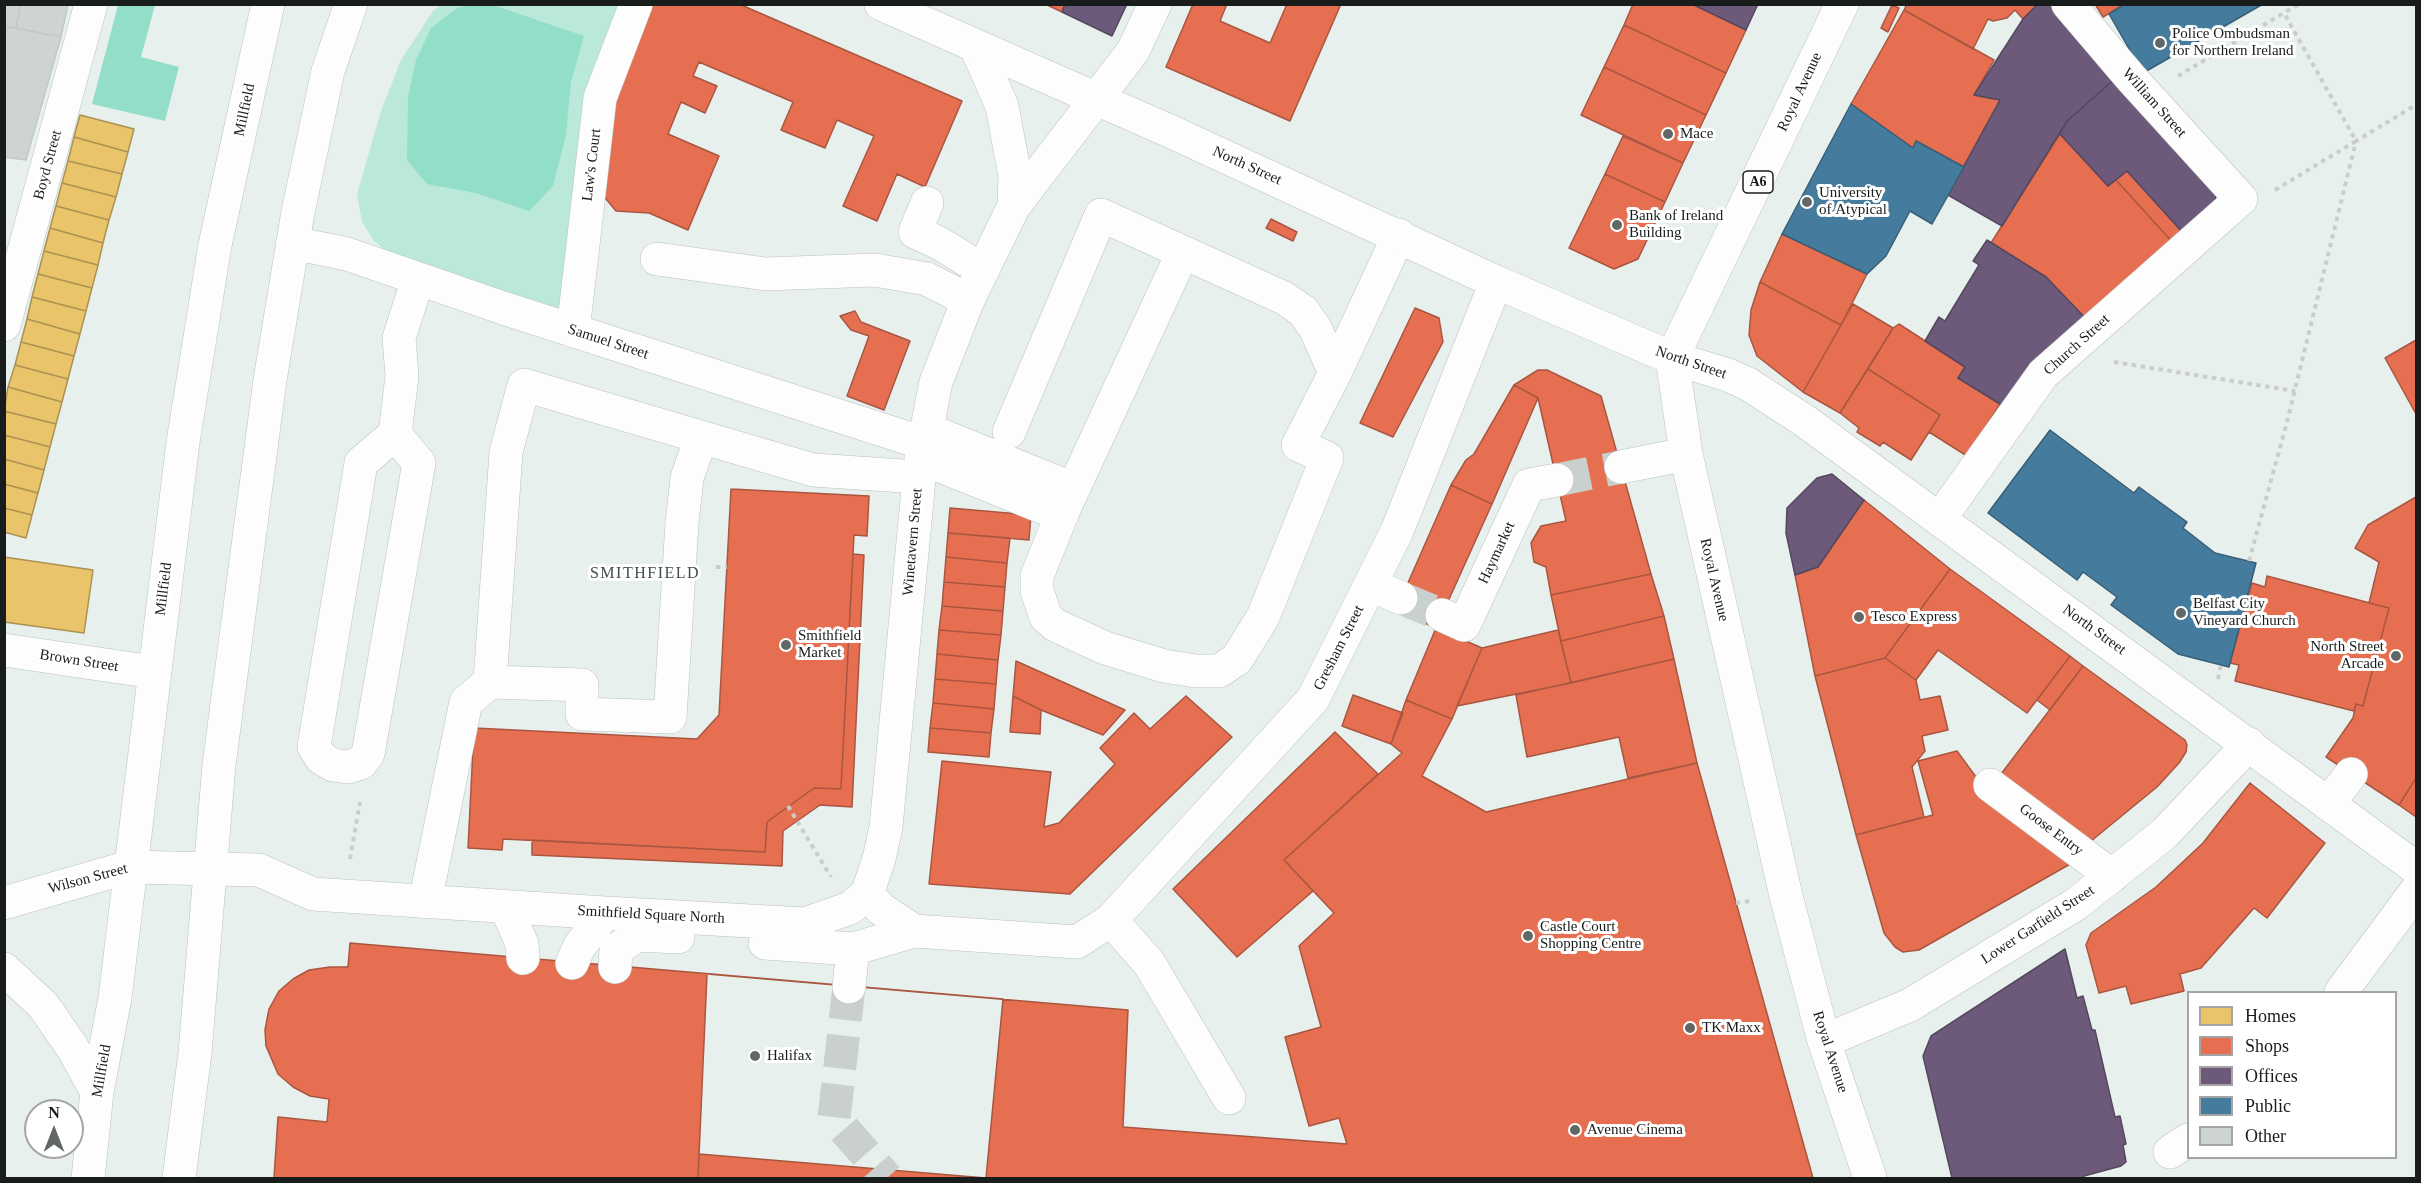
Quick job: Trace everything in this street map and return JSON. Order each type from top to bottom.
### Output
[{"type":"street","name":"Boyd Street","points":[[4,325],[91,4]]},
{"type":"street","name":"Millfield","points":[[88,1179],[98,1092],[115,998],[129,867],[183,442],[215,245],[268,4]]},
{"type":"street","points":[[179,1179],[195,1053],[220,754],[254,496],[293,243],[328,71],[351,4]]},
{"type":"street","name":"Law's Court","points":[[573,331],[600,98],[636,4]]},
{"type":"street","name":"North Street","points":[[880,4],[1399,235],[1496,282],[1672,358],[1728,375],[1748,384],[1805,421],[1941,517],[2416,867]]},
{"type":"street","name":"Winetavern Street","points":[[858,901],[879,859],[886,827],[922,452],[936,382],[969,300],[1014,206],[1133,51],[1155,4]]},
{"type":"street","name":"Royal Avenue","points":[[1842,4],[1672,358],[1686,454],[1786,896],[1824,1041],[1870,1179]]},
{"type":"street","name":"William Street","points":[[2068,4],[2241,199]]},
{"type":"street","name":"Winetavern Street","points":[[976,47],[1002,106],[1015,176],[1014,206]]},
{"type":"street","name":"Church Street","points":[[1941,517],[2043,374],[2241,199]]},
{"type":"street","points":[[927,203],[915,232],[939,243],[983,270]]},
{"type":"street","points":[[1009,432],[1101,215],[1284,298],[1303,311],[1314,328],[1335,373]]},
{"type":"street","points":[[1183,252],[1067,502],[1037,576],[1037,591],[1046,617],[1055,625],[1105,648],[1164,666],[1196,671],[1219,671],[1237,659],[1263,617],[1327,458],[1298,445],[1335,373],[1399,235]]},
{"type":"street","name":"Samuel Street","points":[[293,243],[347,254],[922,452]]},
{"type":"street","points":[[657,259],[766,274],[875,270],[927,279],[969,300]]},
{"type":"street","points":[[395,434],[418,463],[368,754],[360,763],[348,766],[333,765],[321,758],[314,747],[361,463],[395,434],[402,376],[399,338],[418,279]]},
{"type":"street","name":"Gresham Street","points":[[914,931],[1077,942],[1111,920],[1313,699],[1397,531],[1496,282]]},
{"type":"street","points":[[490,682],[506,452],[525,385],[813,470],[922,452],[1067,502]]},
{"type":"street","points":[[425,902],[466,702],[490,682],[582,685],[582,714],[670,717],[682,523],[687,478],[701,437]]},
{"type":"street","points":[[1621,467],[1686,454]]},
{"type":"street","name":"Haymarket","points":[[1442,615],[1464,625],[1529,485],[1557,480]]},
{"type":"street","points":[[1371,585],[1401,598]]},
{"type":"street","name":"Brown Street","points":[[4,650],[153,672]]},
{"type":"street","name":"Lower Garfield Street","points":[[1824,1041],[1910,1005],[2076,904],[2164,834],[2249,744]]},
{"type":"street","points":[[2328,804],[2351,774]]},
{"type":"street","name":"Goose Entry","points":[[1990,785],[2112,876]]},
{"type":"street","name":"Wilson Street","points":[[4,903],[129,867],[209,868]]},
{"type":"street","name":"Smithfield Square North","points":[[209,868],[259,870],[313,894],[805,924],[858,901]]},
{"type":"street","points":[[2342,991],[2416,891]]},
{"type":"street","points":[[858,901],[881,909],[914,931]]},
{"type":"street","points":[[506,907],[522,944],[549,960],[559,946],[595,912]]},
{"type":"street","points":[[1111,920],[1149,963],[1229,1098]]},
{"type":"street","points":[[615,967],[616,950],[637,935],[853,949],[914,931]]},
{"type":"street","points":[[849,987],[853,949]]},
{"type":"street","points":[[4,969],[43,1005],[72,1047],[98,1092]]},
{"type":"path","points":[[2146,94],[2299,4]]},
{"type":"path","points":[[2249,561],[2295,391],[2356,141],[2284,14]]},
{"type":"path","points":[[2241,199],[2258,201],[2416,105]]},
{"type":"path","points":[[2065,355],[2295,391]]},
{"type":"path","points":[[354,835],[361,795]]},
{"type":"path","points":[[788,806],[858,901]]},
{"type":"green space","points":[[442,4],[622,5],[565,317],[390,254],[374,241],[362,222],[357,194],[381,111],[401,60],[433,11]]},
{"type":"green space","points":[[118,5],[155,5],[141,57],[179,67],[165,121],[92,104]]},
{"type":"green space","points":[[468,5],[493,5],[584,36],[571,82],[566,135],[553,186],[529,211],[476,193],[427,184],[407,160],[408,97],[416,60],[431,28],[457,8]]},
{"type":"building: Homes","points":[[80,115],[134,129],[128,152],[74,137]]},
{"type":"building: Homes","points":[[74,137],[128,152],[122,174],[68,161]]},
{"type":"building: Homes","points":[[68,161],[122,174],[116,197],[62,183]]},
{"type":"building: Homes","points":[[62,183],[116,197],[109,220],[56,206]]},
{"type":"building: Homes","points":[[56,206],[109,220],[103,243],[50,228]]},
{"type":"building: Homes","points":[[50,228],[103,243],[98,265],[44,251]]},
{"type":"building: Homes","points":[[44,251],[98,265],[92,288],[38,274]]},
{"type":"building: Homes","points":[[38,274],[92,288],[86,311],[32,297]]},
{"type":"building: Homes","points":[[32,297],[86,311],[80,334],[27,319]]},
{"type":"building: Homes","points":[[27,319],[80,334],[74,356],[21,342]]},
{"type":"building: Homes","points":[[21,342],[74,356],[68,379],[15,365]]},
{"type":"building: Homes","points":[[15,365],[68,379],[62,402],[8,387]]},
{"type":"building: Homes","points":[[8,387],[62,402],[56,424],[4,411]]},
{"type":"building: Homes","points":[[4,411],[56,424],[50,447],[4,435]]},
{"type":"building: Homes","points":[[4,435],[50,447],[44,470],[4,459]]},
{"type":"building: Homes","points":[[4,459],[44,470],[38,493],[4,484]]},
{"type":"building: Homes","points":[[4,484],[38,493],[32,515],[4,508]]},
{"type":"building: Homes","points":[[4,508],[32,515],[26,538],[4,532]]},
{"type":"building: Homes","points":[[4,557],[93,570],[84,633],[4,622]]},
{"type":"building: Shops","points":[[647,4],[739,4],[962,101],[925,187],[897,174],[877,221],[843,206],[874,136],[837,120],[825,148],[781,130],[793,102],[699,62],[693,76],[717,86],[705,113],[681,102],[668,134],[719,156],[688,230],[649,213],[616,211],[596,187],[602,108]]},
{"type":"building: Shops","points":[[1045,4],[1065,4],[1062,12]]},
{"type":"building: Shops","points":[[1193,4],[1227,4],[1220,21],[1270,43],[1287,4],[1341,4],[1290,121],[1166,67]]},
{"type":"building: Shops","points":[[1633,4],[1692,4],[1746,30],[1726,73],[1624,25]]},
{"type":"building: Shops","points":[[1907,4],[2038,4],[2023,19],[2015,10],[2007,18],[1993,21],[1988,19],[1973,49],[1904,10]]},
{"type":"building: Shops","points":[[2095,4],[2125,4],[2103,17]]},
{"type":"building: Shops","points":[[1892,5],[1899,8],[1888,32],[1881,28]]},
{"type":"building: Shops","points":[[1904,10],[1994,60],[1974,95],[2000,100],[1964,167],[1916,141],[1913,148],[1851,104]]},
{"type":"building: Shops","points":[[1624,25],[1726,73],[1706,115],[1604,67]]},
{"type":"building: Shops","points":[[1604,67],[1706,115],[1683,163],[1581,115]]},
{"type":"building: Shops","points":[[2060,134],[2108,186],[2116,180],[2175,245],[2089,322],[2046,277],[1991,243]]},
{"type":"building: Shops","points":[[1623,136],[1683,163],[1665,202],[1605,174]]},
{"type":"building: Shops","points":[[2127,171],[2186,236],[2175,245],[2116,180]]},
{"type":"building: Shops","name":"Bank of Ireland Building","points":[[1605,174],[1665,202],[1638,259],[1614,269],[1569,248]]},
{"type":"building: Shops","points":[[1271,219],[1297,232],[1293,241],[1266,228]]},
{"type":"building: Shops","points":[[1782,234],[1867,274],[1841,325],[1760,282]]},
{"type":"building: Shops","points":[[1760,282],[1841,325],[1803,392],[1757,356],[1749,335],[1751,310]]},
{"type":"building: Shops","points":[[1853,304],[1893,328],[1840,413],[1803,392]]},
{"type":"building: Shops","points":[[1415,308],[1439,318],[1443,342],[1393,437],[1360,423]]},
{"type":"building: Shops","points":[[855,311],[861,322],[910,341],[884,410],[847,396],[869,336],[851,330],[840,316]]},
{"type":"building: Shops","points":[[1899,324],[1965,367],[1958,378],[2000,404],[1967,456],[1929,432],[1940,415],[1868,369],[1893,328]]},
{"type":"building: Shops","points":[[2416,340],[2416,414],[2385,358]]},
{"type":"building: Shops","points":[[1868,369],[1940,415],[1911,460],[1883,442],[1880,446],[1857,432],[1859,428],[1840,413]]},
{"type":"building: Shops","points":[[1538,370],[1547,370],[1601,396],[1651,574],[1551,595],[1546,567],[1534,562],[1531,543],[1541,526],[1566,521],[1538,398],[1514,385]]},
{"type":"building: Shops","points":[[1514,385],[1538,398],[1492,504],[1451,485],[1466,460],[1474,454]]},
{"type":"building: Shops","points":[[1451,485],[1492,504],[1436,628],[1396,610]]},
{"type":"building: Shops","name":"Smithfield Market","points":[[731,489],[869,496],[867,536],[854,535],[841,789],[814,788],[767,822],[765,852],[503,839],[502,850],[468,848],[474,728],[697,739],[719,715]]},
{"type":"building: Shops","name":"North Street Arcade","points":[[2416,497],[2416,778],[2399,805],[2326,757],[2353,718],[2356,704],[2363,706],[2389,608],[2369,603],[2379,562],[2355,548],[2368,525]]},
{"type":"building: Shops","name":"Tesco Express","points":[[1864,500],[1950,569],[1885,658],[1815,676],[1795,575],[1818,567]]},
{"type":"building: Shops","points":[[950,508],[1031,515],[1029,540],[948,533]]},
{"type":"building: Shops","points":[[948,533],[1010,538],[1007,563],[946,557]]},
{"type":"building: Shops","points":[[853,554],[864,555],[852,807],[820,805],[783,831],[782,866],[532,855],[532,840],[765,852],[767,822],[814,788],[841,789]]},
{"type":"building: Shops","points":[[946,557],[1007,563],[1005,587],[944,582]]},
{"type":"building: Shops","points":[[1950,569],[2070,656],[2027,713],[1938,650],[1916,680],[1885,658]]},
{"type":"building: Shops","points":[[1651,574],[1664,616],[1561,641],[1551,595]]},
{"type":"building: Shops","points":[[2267,576],[2389,608],[2363,706],[2356,704],[2354,711],[2235,681],[2239,665],[2230,663],[2252,583],[2265,587]]},
{"type":"building: Shops","points":[[944,582],[1005,587],[1003,611],[942,606]]},
{"type":"building: Shops","points":[[942,606],[1003,611],[1001,635],[939,630]]},
{"type":"building: Shops","points":[[1664,616],[1674,659],[1571,683],[1561,641]]},
{"type":"building: Shops","points":[[1436,628],[1482,648],[1452,719],[1406,700]]},
{"type":"building: Shops","points":[[939,630],[1001,635],[998,660],[937,654]]},
{"type":"building: Shops","points":[[1558,630],[1571,683],[1457,706],[1482,648]]},
{"type":"building: Shops","points":[[937,654],[998,660],[996,684],[935,679]]},
{"type":"building: Shops","points":[[2070,656],[2083,666],[2050,710],[2037,700]]},
{"type":"building: Shops","points":[[1885,658],[1916,680],[1920,700],[1940,696],[1948,730],[1922,736],[1925,751],[1912,767],[1924,817],[1856,835],[1815,676]]},
{"type":"building: Shops","points":[[1674,659],[1697,763],[1628,778],[1619,737],[1527,757],[1516,695]]},
{"type":"building: Shops","points":[[1016,661],[1125,710],[1103,735],[1041,710],[1013,696]]},
{"type":"building: Shops","points":[[2083,666],[2185,740],[2187,745],[2186,752],[2179,763],[2157,787],[2085,846],[1998,778]]},
{"type":"building: Shops","points":[[935,679],[996,684],[994,709],[933,703]]},
{"type":"building: Shops","points":[[1353,695],[1403,713],[1391,744],[1342,726]]},
{"type":"building: Shops","points":[[1013,696],[1041,710],[1040,734],[1010,732]]},
{"type":"building: Shops","points":[[1186,696],[1232,737],[1070,894],[929,884],[942,761],[1051,772],[1044,827],[1059,823],[1115,764],[1100,748],[1134,713],[1150,729]]},
{"type":"building: Shops","name":"Castle Court Shopping Centre","points":[[1406,700],[1452,719],[1422,776],[1486,812],[1697,763],[1813,1178],[698,1178],[707,974],[1128,1010],[1123,1127],[1347,1144],[1339,1118],[1309,1126],[1285,1037],[1321,1027],[1299,946],[1334,913],[1284,860],[1402,753],[1391,744]]},
{"type":"building: Shops","points":[[933,703],[994,709],[991,733],[930,728]]},
{"type":"building: Shops","points":[[930,728],[991,733],[989,757],[928,752]]},
{"type":"building: Shops","points":[[1335,732],[1378,774],[1284,860],[1313,891],[1237,957],[1173,889]]},
{"type":"building: Shops","points":[[1957,751],[1987,792],[2079,859],[1919,950],[1903,952],[1895,947],[1884,933],[1856,835],[1933,815],[1918,761]]},
{"type":"building: Shops","points":[[2416,778],[2416,817],[2399,805]]},
{"type":"building: Shops","points":[[2250,783],[2325,843],[2267,918],[2254,908],[2201,968],[2180,974],[2184,991],[2131,1004],[2126,986],[2099,993],[2086,945],[2091,933],[2156,887],[2203,843]]},
{"type":"building: Shops","points":[[350,943],[1003,999],[986,1178],[699,1154],[698,1178],[274,1178],[278,1117],[327,1122],[329,1099],[310,1096],[293,1087],[278,1074],[266,1046],[265,1030],[269,1009],[279,991],[293,979],[309,970],[348,967]]},
{"type":"building: Offices","points":[[1065,4],[1127,4],[1112,36],[1062,12]]},
{"type":"building: Offices","points":[[1692,4],[1758,4],[1746,30]]},
{"type":"building: Offices","points":[[2038,4],[2053,4],[2117,77],[2067,121],[2002,226],[1948,195],[2000,100],[1974,95],[2023,19]]},
{"type":"building: Offices","points":[[2117,77],[2216,195],[2215,202],[2185,235],[2127,171],[2108,186],[2060,134],[2067,121]]},
{"type":"building: Offices","points":[[1987,240],[2046,277],[2089,322],[2005,407],[1958,378],[1965,367],[1925,341],[1939,317],[1945,321],[1979,265],[1973,261]]},
{"type":"building: Offices","points":[[1832,474],[1864,500],[1818,567],[1795,575],[1786,533],[1787,508],[1817,478]]},
{"type":"building: Offices","points":[[2065,949],[2077,998],[2083,996],[2092,1030],[2095,1030],[2115,1117],[2120,1116],[2126,1144],[2123,1145],[2126,1162],[2121,1166],[2084,1176],[2084,1178],[1952,1178],[1923,1056],[1931,1036]]},
{"type":"building: Public","name":"Police Ombudsman for Northern Ireland","points":[[2125,4],[2263,4],[2143,73],[2109,14]]},
{"type":"building: Public","points":[[1851,104],[1913,148],[1916,141],[1964,167],[1932,224],[1910,211],[1886,256],[1867,274],[1782,234]]},
{"type":"building: Public","points":[[2050,430],[2134,493],[2139,487],[2187,522],[2183,528],[2215,553],[2256,563],[2229,667],[2178,654],[2111,605],[2117,597],[2083,572],[2077,580],[1988,513]]},
{"type":"building: Other","points":[[4,4],[21,4],[16,28],[4,26]]},
{"type":"building: Other","points":[[21,4],[68,4],[61,37],[16,28]]},
{"type":"building: Other","points":[[4,26],[61,37],[26,160],[4,157]]},
{"type":"tunnel","points":[[1557,480],[1621,467]]},
{"type":"tunnel","points":[[1401,598],[1442,615]]},
{"type":"tunnel","points":[[849,987],[834,1118],[887,1178]]},
{"type":"place","name":"Police Ombudsman for Northern Ireland","points":[[2160,43]]},
{"type":"place","name":"Mace","points":[[1668,134]]},
{"type":"place","name":"University of Atypical","points":[[1807,202]]},
{"type":"place","name":"Bank of Ireland Building","points":[[1617,225]]},
{"type":"place","name":"Belfast City Vineyard Church","points":[[2181,613]]},
{"type":"place","name":"Tesco Express","points":[[1859,617]]},
{"type":"place","name":"Smithfield Market","points":[[786,645]]},
{"type":"place","name":"North Street Arcade","points":[[2396,656]]},
{"type":"place","name":"Castle Court Shopping Centre","points":[[1528,936]]},
{"type":"place","name":"TK Maxx","points":[[1690,1028]]},
{"type":"place","name":"Halifax","points":[[755,1056]]},
{"type":"place","name":"Avenue Cinema","points":[[1575,1130]]},
{"type":"district","name":"SMITHFIELD","points":[[645,574]]}]
